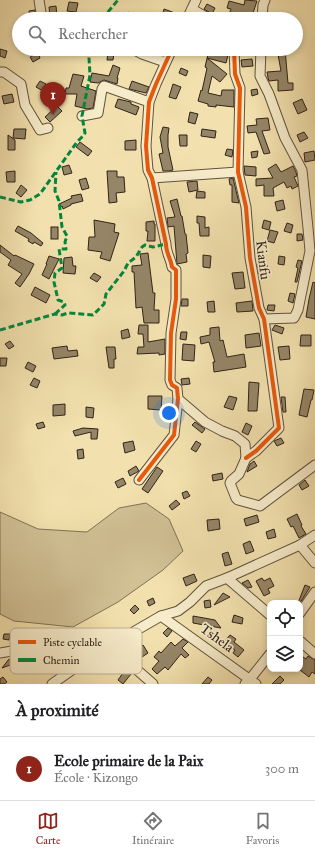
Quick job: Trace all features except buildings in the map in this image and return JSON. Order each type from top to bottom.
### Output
[{"type":"street","points":[[39,0],[41,12]]},
{"type":"street","points":[[190,12],[196,0]]},
{"type":"street","points":[[262,12],[265,0]]},
{"type":"street","points":[[192,9],[197,12]]},
{"type":"street","points":[[148,56],[165,62]]},
{"type":"street","points":[[139,480],[174,435],[178,399],[176,388],[172,385],[170,380],[171,333],[176,298],[176,270],[172,267],[171,260],[166,249],[152,178],[148,170],[146,146],[149,102],[168,56]]},
{"type":"street","name":"Kianfu","points":[[234,56],[235,74],[240,88],[238,172],[246,207],[250,258],[259,308],[264,319],[279,428],[261,446],[246,458]]},
{"type":"street","points":[[261,56],[260,76],[269,94],[285,138],[302,170],[310,251],[298,310],[294,318],[264,319]]},
{"type":"street","points":[[0,72],[4,72],[21,84],[24,105],[31,117],[40,130],[48,128]]},
{"type":"street","points":[[82,116],[98,113],[102,89],[104,86],[149,102]]},
{"type":"street","points":[[152,178],[238,172]]},
{"type":"street","points":[[178,399],[205,422],[235,436],[245,444],[246,458],[239,474],[231,481],[231,488],[238,500],[260,506],[315,465]]},
{"type":"street","points":[[140,628],[161,616],[178,611],[190,602],[206,586],[300,545],[315,535]]},
{"type":"street","points":[[300,545],[315,563]]},
{"type":"street","points":[[227,578],[267,612]]},
{"type":"street","points":[[303,609],[315,592]]},
{"type":"street","name":"Tshela","points":[[161,616],[250,682]]},
{"type":"street","points":[[303,644],[315,654]]},
{"type":"street","points":[[0,653],[10,651]]},
{"type":"street","points":[[250,682],[267,658]]},
{"type":"street","points":[[57,682],[68,674]]},
{"type":"street","points":[[142,674],[153,684]]},
{"type":"shaded area","points":[[146,503],[169,519],[183,551],[163,570],[118,602],[73,627],[14,621],[0,614],[0,512],[38,529],[87,532],[119,508]]},
{"type":"marked path","points":[[108,12],[118,0]]},
{"type":"marked path","points":[[0,197],[21,202],[30,200],[40,194],[85,133],[82,116],[90,75],[89,56]]},
{"type":"marked path","points":[[55,314],[65,305],[64,302],[58,300],[54,282],[55,273],[62,268],[59,249],[66,249],[65,242],[67,236],[62,227],[59,201],[55,191],[56,172]]},
{"type":"marked path","points":[[0,330],[55,314],[62,315],[68,313],[93,315],[104,304],[106,294],[124,271],[128,263],[136,257],[142,247],[145,245],[153,247],[166,244]]},
{"type":"cycle path","points":[[139,480],[174,435],[178,399],[177,388],[172,385],[170,380],[171,333],[176,299],[176,270],[172,267],[167,250],[152,178],[148,170],[146,146],[149,102],[169,56]]},
{"type":"cycle path","points":[[234,56],[235,74],[240,88],[238,172],[246,207],[250,258],[259,308],[264,319],[279,428],[256,451],[246,458]]},
{"type":"place","name":"Ecole primaire de la Paix","points":[[53,115]]}]
